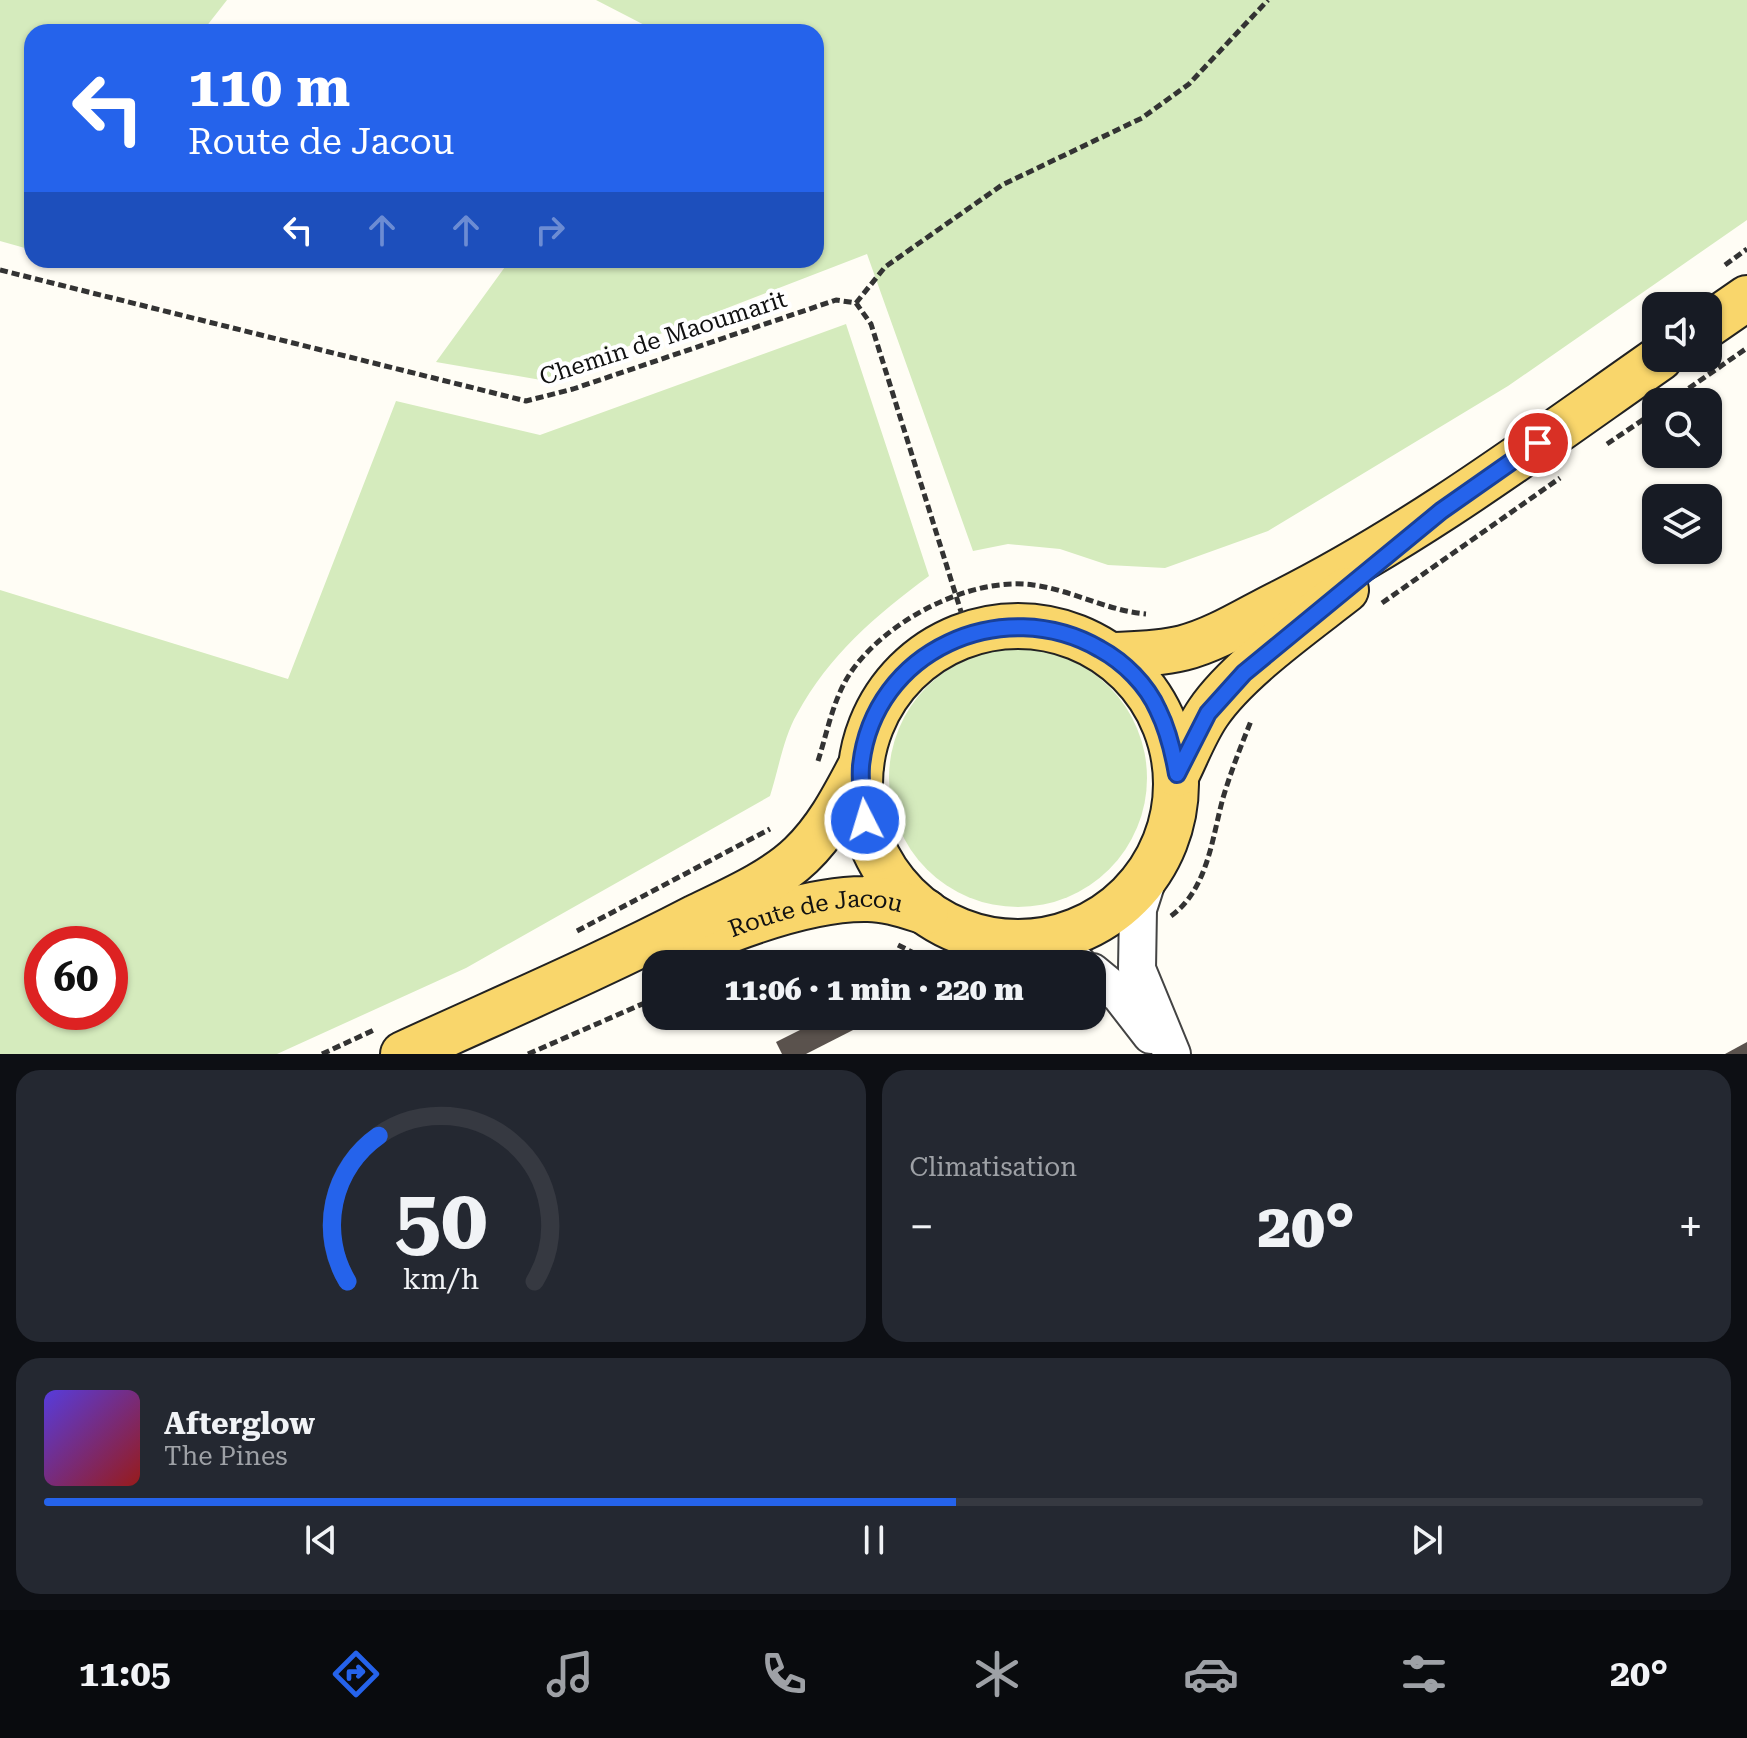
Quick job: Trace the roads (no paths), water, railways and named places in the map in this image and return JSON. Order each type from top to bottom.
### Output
[{"type":"main road","points":[[1722,315],[1747,298]]},
{"type":"main road","name":"Route de Jacou","points":[[1177,774],[1208,713],[1244,673],[1642,348]]},
{"type":"main road","name":"Route de Jacou","points":[[1111,655],[1160,653],[1187,647],[1217,635],[1378,551],[1441,511]]},
{"type":"main road","name":"Route de Jacou","points":[[389,1041],[640,946],[769,878],[798,858],[835,814],[861,765],[876,716],[904,675],[944,644],[962,615],[997,627],[1027,626],[1057,630],[1085,640],[1111,655],[1137,678],[1157,707],[1170,739],[1177,774],[1175,808],[1166,841],[1150,872],[1124,901],[1093,923],[1056,937],[1018,942],[986,939],[954,929],[926,912],[905,894],[887,872],[874,848],[865,820],[861,765]]},
{"type":"main road","name":"Route de Jacou","points":[[444,1054],[659,958],[777,915],[826,903],[866,898],[926,912]]},
{"type":"street","points":[[1150,872],[1138,909],[1137,969],[1172,1054]]},
{"type":"street","points":[[1018,942],[1050,950]]},
{"type":"street","points":[[1106,984],[1120,995],[1165,1054]]}]
